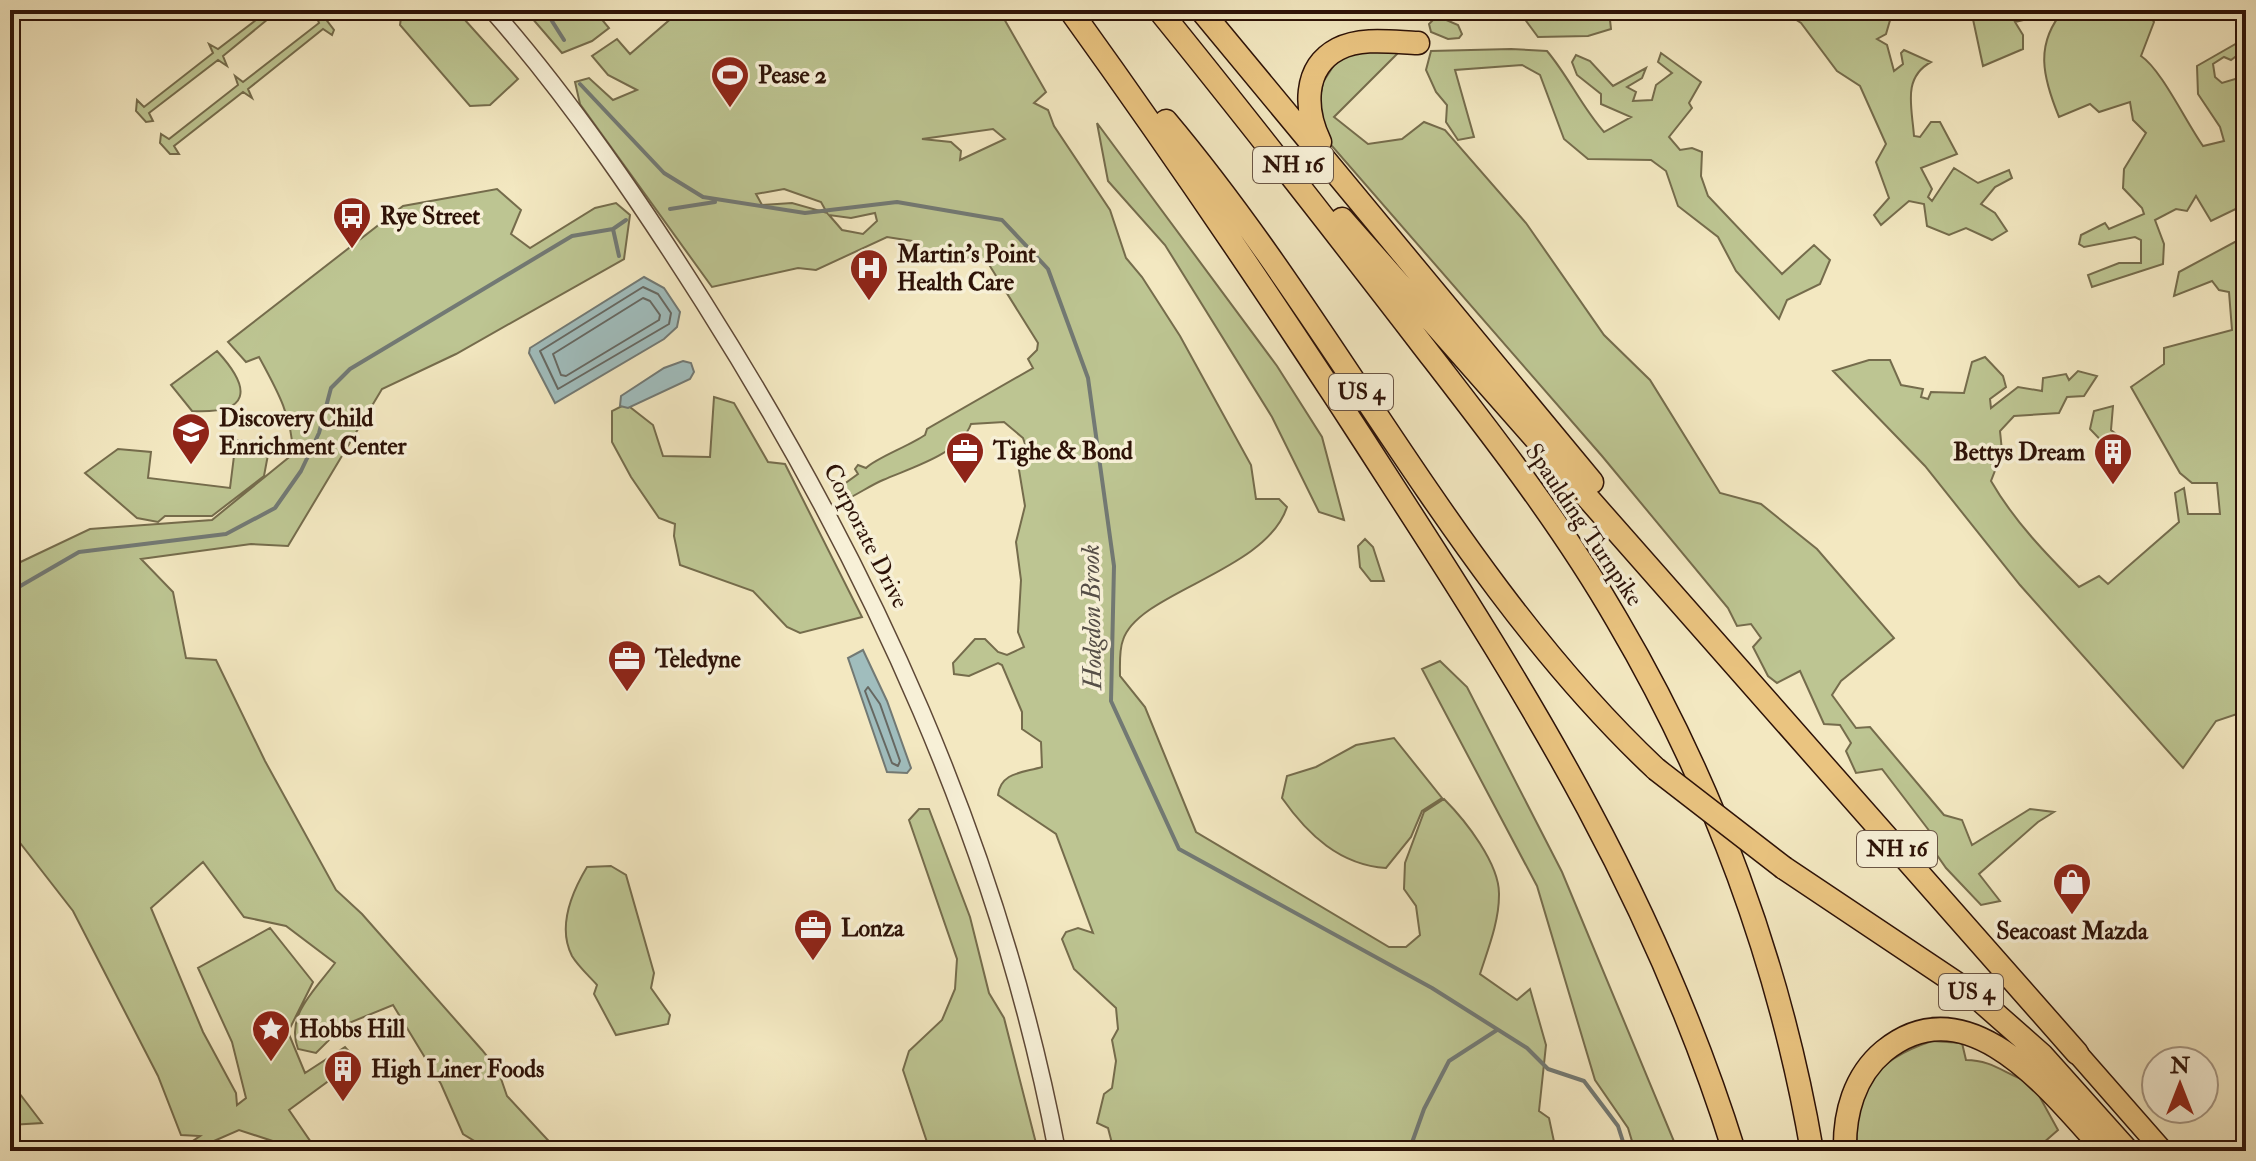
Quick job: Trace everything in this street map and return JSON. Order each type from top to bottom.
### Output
[{"type":"highway","name":"US 4","points":[[1071,10],[1186,145],[1491,577],[1576,686],[1656,769],[1784,868],[1974,995],[2042,1055],[2128,1151]]},
{"type":"highway","points":[[1071,10],[1212,211],[1451,574],[1543,723],[1643,914],[1684,1012],[1734,1151]]},
{"type":"highway","name":"Spaulding Turnpike","points":[[1159,10],[1517,468],[1625,633],[1681,741],[1735,867],[1777,997],[1812,1151]]},
{"type":"highway","points":[[1201,10],[1571,455],[1717,645]]},
{"type":"highway","points":[[1330,165],[1309,110],[1309,92],[1320,66],[1338,49],[1348,46],[1380,41],[1418,43]]},
{"type":"highway","name":"NH 16","points":[[1204,66],[2163,1151]]},
{"type":"highway","points":[[1845,1151],[1850,1102],[1871,1064],[1906,1037],[1949,1030],[1978,1036],[2016,1059],[2105,1151]]},
{"type":"street","name":"Corporate Drive","points":[[492,10],[550,81],[667,244],[772,412],[871,595],[950,775],[992,896],[1025,1007],[1057,1151]]},
{"type":"green space","points":[[269,10],[279,10],[223,56],[227,66],[218,60],[149,113],[153,121],[146,122],[136,111],[137,100],[144,107],[213,53],[209,44],[218,49]]},
{"type":"green space","points":[[402,10],[456,10],[518,79],[490,105],[470,106],[400,25]]},
{"type":"green space","points":[[525,10],[594,10],[609,28],[592,41],[562,53]]},
{"type":"green space","points":[[681,10],[999,10],[1046,92],[1034,103],[1048,110],[1054,126],[1110,210],[1126,258],[1180,336],[1251,465],[1256,499],[1279,499],[1287,507],[1275,529],[1255,548],[1152,608],[1133,623],[1123,640],[1120,676],[1145,707],[1196,832],[1389,947],[1406,947],[1420,935],[1416,906],[1404,889],[1405,863],[1424,812],[1444,799],[1471,830],[1494,870],[1499,905],[1480,974],[1517,1000],[1530,989],[1546,1045],[1539,1111],[1549,1118],[1556,1151],[1114,1151],[1108,1128],[1097,1123],[1104,1094],[1112,1088],[1116,1061],[1112,1040],[1118,1029],[1116,1008],[1074,969],[1062,939],[1066,932],[1078,928],[1093,933],[1056,834],[998,795],[1008,778],[1042,767],[1041,742],[1022,729],[1022,712],[1002,665],[998,663],[969,676],[954,674],[953,663],[975,639],[985,639],[998,652],[1007,655],[1024,647],[1018,632],[1021,580],[1016,542],[1025,506],[1018,464],[1026,447],[1023,438],[1004,422],[971,424],[956,444],[933,459],[878,482],[843,501],[838,500],[836,490],[858,474],[855,469],[858,465],[866,468],[1033,368],[1028,359],[1037,350],[1038,343],[988,263],[950,253],[939,257],[936,252],[929,258],[917,253],[912,241],[887,237],[816,270],[798,268],[712,287],[580,104],[575,82],[589,78],[613,100],[637,90],[608,75],[592,56],[617,39],[630,54]],"holes":[[[993,129],[1005,139],[960,160],[961,151],[951,142],[922,139]],[[784,189],[821,202],[827,213],[792,203],[762,205],[756,194]],[[875,213],[877,221],[863,234],[842,230],[829,215],[851,218]]]},
{"type":"green space","points":[[1518,10],[1588,10],[1610,20],[1611,29],[1588,36],[1538,37]]},
{"type":"green space","points":[[1781,10],[1893,10],[1886,34],[1877,39],[1887,45],[1894,71],[1903,64],[1901,53],[1904,50],[1931,62],[1916,76],[1912,85],[1914,136],[1920,137],[1931,122],[1940,122],[1957,154],[1921,168],[1932,189],[1928,197],[1932,201],[1954,168],[1978,183],[2009,170],[2012,178],[1995,187],[1981,204],[1995,213],[2007,231],[1992,240],[1966,228],[1949,235],[1927,226],[1924,204],[1909,201],[1881,225],[1874,215],[1889,198],[1876,162],[1886,144],[1860,86],[1837,71],[1801,23]]},
{"type":"green space","points":[[1971,10],[2036,10],[2036,17],[2015,22],[2023,35],[2023,49],[1983,66]]},
{"type":"green space","points":[[2064,10],[2145,10],[2154,22],[2141,56],[2165,84],[2203,146],[2224,141],[2220,127],[2198,94],[2197,66],[2246,38],[2243,51],[2231,60],[2224,57],[2213,64],[2215,77],[2222,83],[2235,79],[2246,83],[2246,204],[2211,221],[2196,196],[2187,211],[2176,209],[2155,220],[2164,244],[2163,264],[2092,287],[2088,275],[2119,263],[2141,263],[2141,240],[2135,237],[2084,247],[2079,244],[2081,235],[2105,223],[2109,229],[2144,214],[2123,188],[2124,169],[2146,133],[2133,120],[2130,102],[2099,112],[2090,104],[2059,117],[2044,62],[2048,36]]},
{"type":"green space","points":[[315,13],[321,13],[334,30],[332,35],[323,29],[248,89],[252,98],[243,92],[174,146],[179,154],[170,154],[160,143],[161,134],[169,139],[238,85],[235,76],[243,82],[319,23]]},
{"type":"green space","points":[[1437,16],[1458,25],[1462,34],[1459,38],[1448,39],[1431,32],[1429,24]]},
{"type":"green space","points":[[1401,50],[1334,117],[1368,144],[1402,139],[1424,122],[1445,130],[1526,223],[1604,335],[1650,380],[1720,493],[1761,504],[1817,549],[1894,638],[1841,681],[1832,695],[1856,728],[1870,727],[1944,815],[1962,820],[1972,845],[2030,809],[2054,812],[2038,822],[1979,874],[2000,901],[1981,905],[1946,868],[1930,845],[1934,837],[1882,769],[1856,773],[1846,751],[1851,743],[1840,725],[1824,724],[1800,671],[1777,683],[1768,676],[1753,647],[1761,638],[1751,624],[1737,626],[1728,608],[1602,456],[1325,138],[1317,114],[1323,82],[1338,59],[1351,51]]},
{"type":"green space","points":[[1431,51],[1547,51],[1604,132],[1631,117],[1601,104],[1601,94],[1577,75],[1572,62],[1576,55],[1590,61],[1613,86],[1646,68],[1642,78],[1627,87],[1636,92],[1633,101],[1652,100],[1656,85],[1672,73],[1658,62],[1661,53],[1701,82],[1689,103],[1692,108],[1669,137],[1680,150],[1692,148],[1702,152],[1701,176],[1708,196],[1782,274],[1814,245],[1830,260],[1820,284],[1787,300],[1779,319],[1736,271],[1718,237],[1678,206],[1666,171],[1651,160],[1588,159],[1564,139],[1540,75],[1522,65],[1455,70],[1474,137],[1458,140],[1446,122],[1447,105],[1436,92],[1426,70]]},
{"type":"green space","points":[[1097,123],[1277,366],[1322,437],[1344,520],[1319,512],[1272,417],[1165,245],[1108,181]]},
{"type":"green space","points":[[497,189],[521,210],[511,234],[530,248],[595,208],[616,203],[630,215],[624,259],[456,354],[382,389],[288,546],[251,544],[141,559],[173,592],[186,658],[216,660],[265,761],[336,890],[362,914],[482,1050],[498,1070],[507,1096],[558,1151],[491,1151],[463,1134],[441,1084],[393,1005],[344,1025],[316,1053],[298,1049],[295,1037],[299,1014],[335,963],[286,926],[244,917],[203,862],[151,908],[203,1032],[236,1093],[237,1105],[246,1098],[232,1042],[198,968],[270,928],[313,982],[288,1032],[305,1073],[345,1047],[357,1060],[289,1110],[317,1151],[300,1150],[239,1130],[207,1144],[212,1151],[178,1151],[200,1136],[181,1135],[158,1076],[73,911],[10,830],[10,567],[90,529],[212,520],[293,454],[287,415],[259,357],[246,362],[228,342],[403,206]]},
{"type":"green space","points":[[2246,236],[2246,711],[2216,721],[2183,768],[2020,585],[1925,466],[1833,371],[1869,360],[1890,360],[1901,385],[1923,389],[1921,397],[1928,399],[1931,392],[1964,393],[1972,362],[1985,357],[2003,376],[2006,387],[1990,399],[1991,408],[2018,387],[2042,391],[2043,378],[2066,374],[2069,380],[2078,371],[2097,376],[2084,396],[2067,397],[2059,413],[2014,416],[2000,431],[2002,451],[1989,461],[1996,468],[1991,481],[2000,496],[2055,563],[2079,587],[2099,576],[2108,584],[2179,522],[2175,493],[2184,488],[2188,514],[2220,514],[2217,483],[2192,483],[2180,473],[2131,387],[2164,364],[2164,348],[2232,330],[2229,292],[2219,290],[2212,281],[2174,296],[2179,272]]},
{"type":"green space","points":[[217,351],[236,377],[240,397],[235,404],[225,408],[192,411],[171,385]]},
{"type":"green space","points":[[714,397],[734,403],[768,462],[785,464],[862,617],[800,633],[787,627],[753,591],[680,565],[674,536],[675,524],[659,518],[612,442],[612,411],[626,404],[653,425],[663,456],[710,457]]},
{"type":"green space","points":[[2113,406],[2111,430],[2126,442],[2124,452],[2113,453],[2090,429],[2094,411]]},
{"type":"green space","points":[[236,440],[270,444],[264,476],[212,516],[165,516],[158,522],[137,518],[85,473],[118,449],[151,452],[148,478],[230,488]]},
{"type":"green space","points":[[1365,539],[1373,547],[1384,581],[1371,581],[1360,567],[1358,546]]},
{"type":"green space","points":[[1440,661],[1467,687],[1562,872],[1678,1151],[1635,1151],[1628,1128],[1595,1080],[1537,886],[1422,669]]},
{"type":"green space","points":[[1394,738],[1442,798],[1422,811],[1411,837],[1386,868],[1369,866],[1326,846],[1282,798],[1287,776],[1316,767],[1356,745]]},
{"type":"green space","points":[[919,809],[929,809],[970,917],[989,993],[1004,1018],[1038,1151],[930,1151],[903,1070],[909,1051],[942,1020],[955,989],[957,959],[909,820]]},
{"type":"green space","points":[[611,866],[626,875],[654,973],[651,988],[670,1015],[668,1024],[616,1035],[594,994],[597,985],[572,956],[566,933],[568,910],[587,867]]},
{"type":"green space","points":[[1932,1041],[1962,1043],[1966,1060],[1992,1065],[2032,1083],[2058,1130],[2034,1151],[1858,1151],[1858,1111],[1871,1080],[1896,1057]]},
{"type":"green space","points":[[10,1081],[42,1123],[10,1125]]},
{"type":"water","points":[[644,277],[664,288],[680,312],[677,327],[664,339],[555,403],[529,353],[530,348]]},
{"type":"water","points":[[683,361],[691,363],[694,372],[690,379],[628,408],[620,406],[621,396],[664,368]]},
{"type":"water","points":[[863,650],[887,701],[911,768],[907,773],[887,772],[848,658]]},
{"type":"waterway","name":"Hodgdon Brook","points":[[545,10],[564,40]]},
{"type":"waterway","name":"Hodgdon Brook","points":[[580,84],[664,173],[703,197],[805,213],[897,202],[1002,220],[1048,269],[1088,378],[1114,566],[1111,701],[1179,849],[1432,988],[1527,1048],[1548,1069],[1584,1081],[1618,1126],[1626,1151]]},
{"type":"waterway","points":[[670,209],[715,202]]},
{"type":"waterway","points":[[10,592],[79,552],[226,534],[275,508],[301,471],[319,433],[331,388],[350,369],[572,236],[613,229],[626,220]]},
{"type":"waterway","points":[[613,229],[619,256]]},
{"type":"waterway","points":[[1409,1151],[1424,1109],[1449,1061],[1497,1030]]},
{"type":"place","name":"Pease 2","points":[[730,109]]},
{"type":"place","name":"Rye Street","points":[[352,250]]},
{"type":"place","name":"Martin's Point Health Care","points":[[869,302]]},
{"type":"place","name":"Discovery Child Enrichment Center","points":[[191,466]]},
{"type":"place","name":"Tighe & Bond","points":[[965,485]]},
{"type":"place","name":"Bettys Dream","points":[[2113,486]]},
{"type":"place","name":"Teledyne","points":[[627,693]]},
{"type":"place","name":"Seacoast Mazda","points":[[2072,916]]},
{"type":"place","name":"Lonza","points":[[813,962]]},
{"type":"place","name":"Hobbs Hill","points":[[271,1063]]},
{"type":"place","name":"High Liner Foods","points":[[343,1103]]}]
